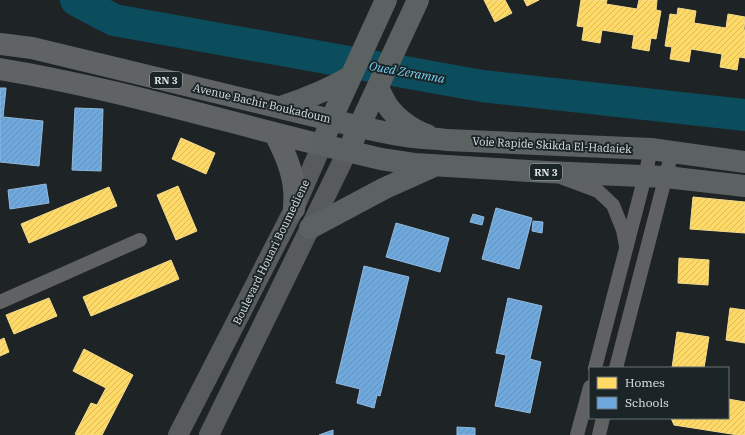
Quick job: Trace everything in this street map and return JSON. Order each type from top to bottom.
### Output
[{"type":"highway","name":"Boulevard Houari Boumediene","points":[[322,145],[350,76],[386,0]]},
{"type":"highway","points":[[347,152],[418,0]]},
{"type":"highway","points":[[280,108],[317,94],[350,76]]},
{"type":"highway","points":[[378,88],[388,106],[402,121],[420,132],[440,139]]},
{"type":"highway","name":"Avenue Bachir Boukadoum","points":[[331,120],[360,127]]},
{"type":"highway","name":"Voie Rapide Skikda El-Hadaiek","points":[[360,127],[415,138],[662,150],[745,162]]},
{"type":"highway","name":"RN 3","points":[[322,145],[347,152],[414,164],[656,177],[745,186]]},
{"type":"highway","points":[[310,228],[353,204],[436,165]]},
{"type":"main road","name":"Avenue Bachir Boukadoum","points":[[0,44],[32,48],[331,120]]},
{"type":"main road","name":"RN 3","points":[[0,69],[124,94],[322,145]]},
{"type":"main road","points":[[275,134],[284,151],[291,170],[294,189],[294,209]]},
{"type":"main road","name":"Boulevard Houari Boumediene","points":[[178,435],[294,209],[322,145]]},
{"type":"main road","points":[[209,435],[347,152]]},
{"type":"street","points":[[616,367],[662,150]]},
{"type":"street","points":[[595,367],[626,249],[656,177],[662,150]]},
{"type":"street","points":[[546,172],[598,191],[613,204],[623,230],[626,249]]},
{"type":"street","points":[[0,302],[140,240]]},
{"type":"street","points":[[578,435],[589,391]]},
{"type":"street","points":[[598,435],[603,419]]},
{"type":"building: Homes","points":[[484,0],[505,0],[512,13],[495,22]]},
{"type":"building: Homes","points":[[524,0],[539,0],[527,6]]},
{"type":"building: Homes","points":[[581,0],[607,0],[606,4],[637,9],[639,0],[657,0],[656,10],[661,11],[656,39],[651,38],[649,51],[632,48],[634,35],[602,30],[600,43],[582,40],[584,27],[577,26]]},
{"type":"building: Homes","points":[[678,8],[696,11],[694,23],[726,28],[728,14],[745,17],[745,58],[739,57],[737,70],[720,67],[722,54],[691,49],[689,62],[670,59],[672,47],[665,46],[670,14],[677,15]]},
{"type":"building: Homes","points":[[181,138],[215,153],[206,174],[172,159]]},
{"type":"building: Homes","points":[[178,186],[197,231],[176,240],[157,195]]},
{"type":"building: Homes","points":[[109,187],[117,206],[29,243],[21,224]]},
{"type":"building: Homes","points":[[693,197],[745,202],[745,233],[690,229]]},
{"type":"building: Homes","points":[[679,258],[709,260],[708,285],[678,283]]},
{"type":"building: Homes","points":[[171,260],[179,279],[91,316],[83,297]]},
{"type":"building: Homes","points":[[49,298],[57,316],[14,334],[6,315]]},
{"type":"building: Homes","points":[[730,308],[745,310],[745,343],[726,340]]},
{"type":"building: Homes","points":[[677,332],[709,337],[704,367],[672,367]]},
{"type":"building: Homes","points":[[4,338],[9,352],[0,356],[0,340]]},
{"type":"building: Homes","points":[[84,349],[133,375],[102,435],[75,434],[91,403],[97,405],[106,388],[73,371]]},
{"type":"building: Homes","points":[[729,399],[745,402],[745,435],[674,425],[671,419],[729,419]]},
{"type":"building: Schools","points":[[0,88],[6,88],[3,117],[43,121],[39,166],[0,162]]},
{"type":"building: Schools","points":[[75,108],[103,109],[101,171],[72,170]]},
{"type":"building: Schools","points":[[46,184],[49,203],[10,209],[8,190]]},
{"type":"building: Schools","points":[[496,208],[532,218],[519,269],[482,259]]},
{"type":"building: Schools","points":[[473,214],[484,217],[482,225],[470,222]]},
{"type":"building: Schools","points":[[533,221],[543,222],[542,233],[532,231]]},
{"type":"building: Schools","points":[[396,223],[449,238],[440,272],[386,257]]},
{"type":"building: Schools","points":[[364,266],[409,277],[380,396],[377,395],[374,408],[357,403],[360,389],[336,383]]},
{"type":"building: Schools","points":[[508,298],[542,306],[530,359],[541,362],[530,413],[495,406],[506,355],[496,353]]},
{"type":"building: Schools","points":[[457,427],[475,428],[475,435],[457,435]]},
{"type":"building: Schools","points":[[333,430],[333,435],[319,435]]},
{"type":"waterway","name":"Oued Zeramna","points":[[76,0],[114,20],[482,86],[745,115]]}]
